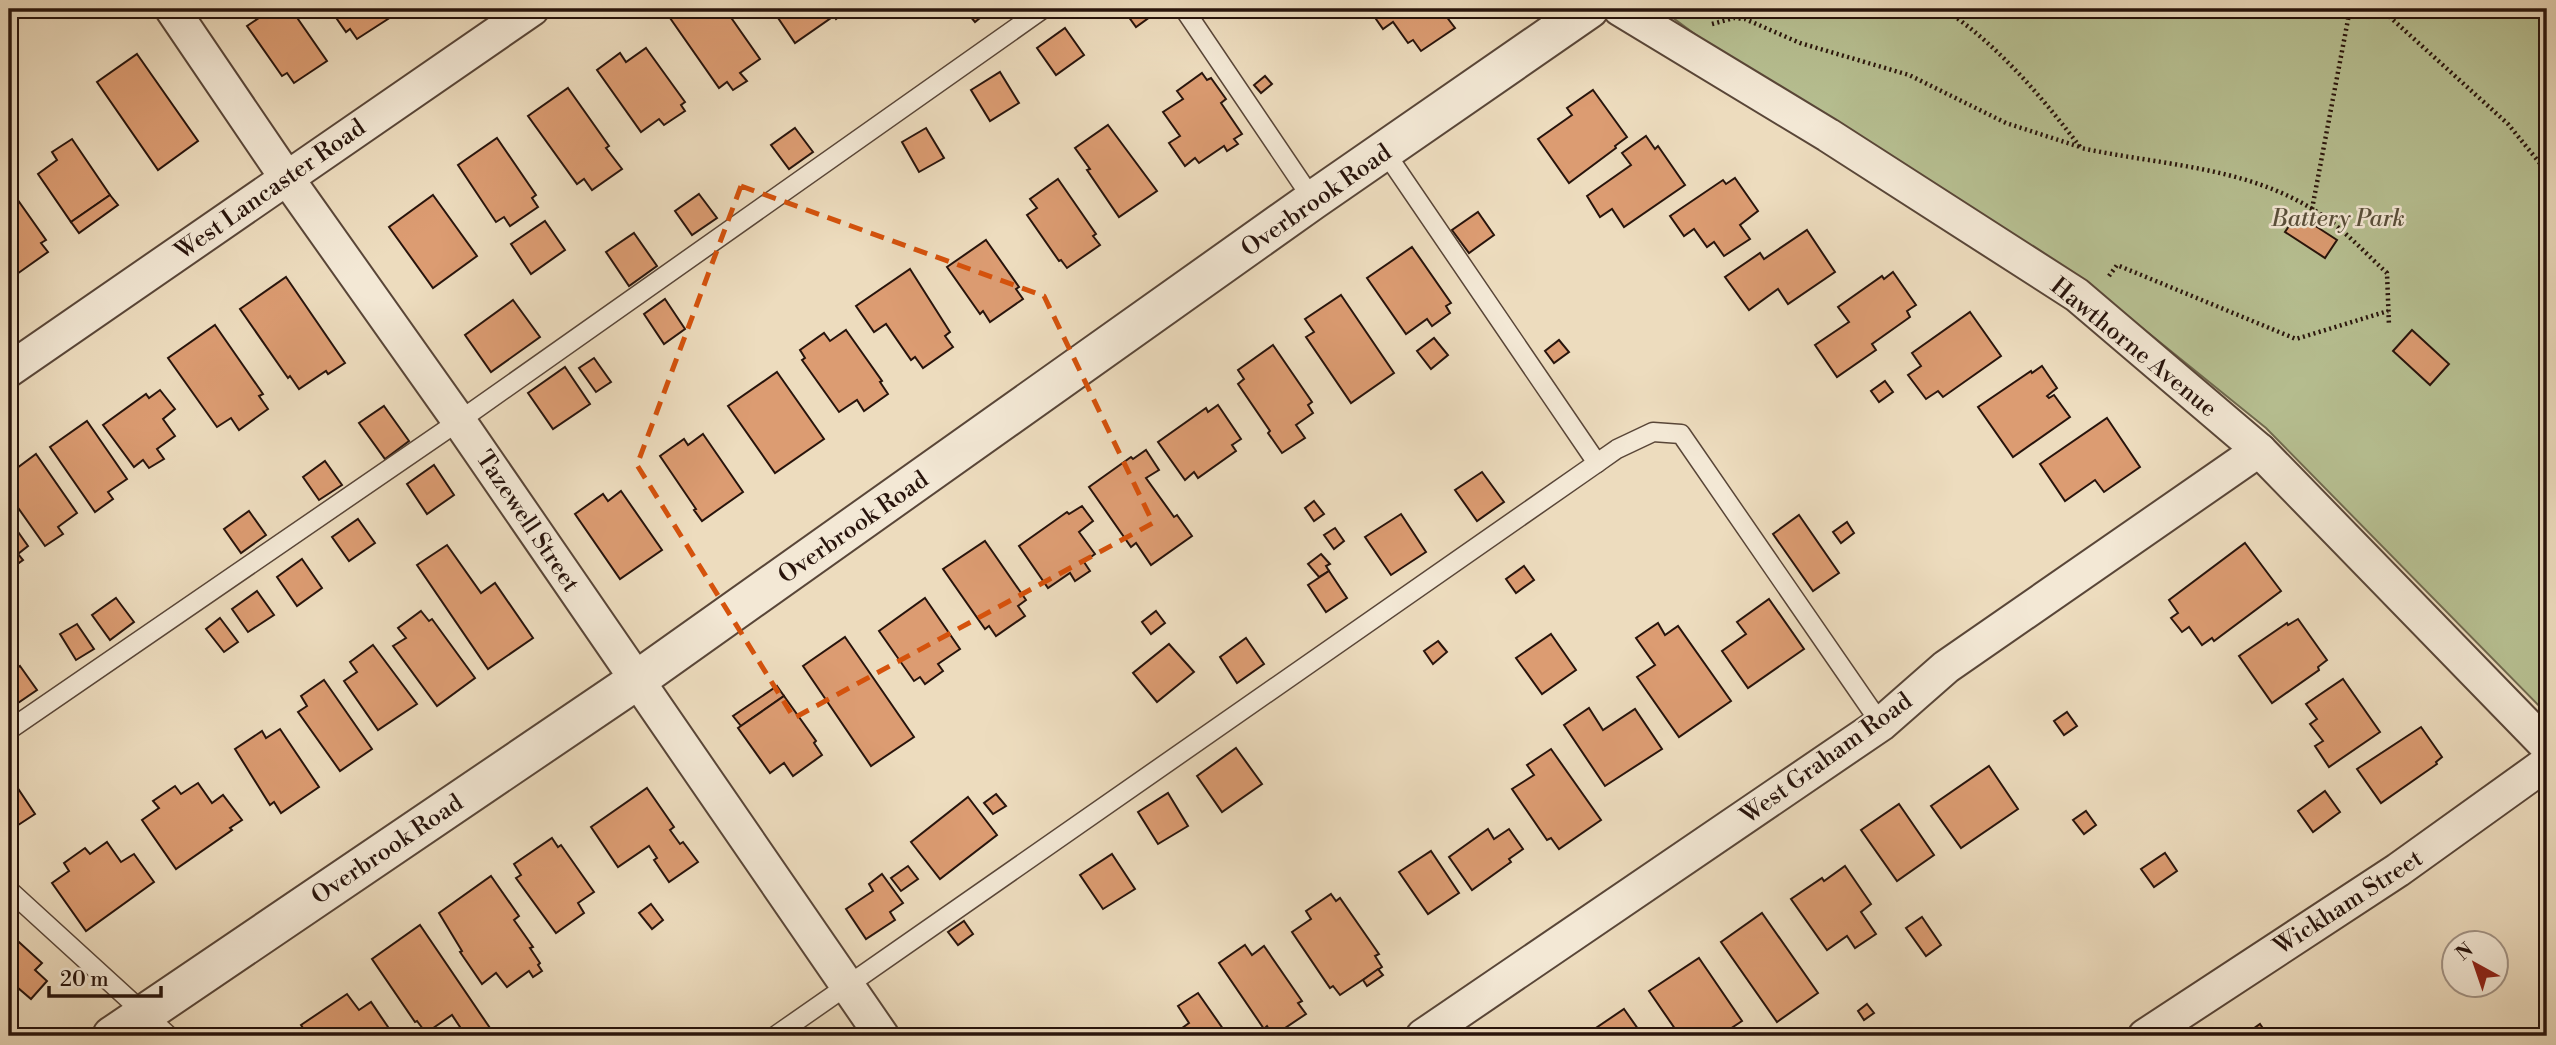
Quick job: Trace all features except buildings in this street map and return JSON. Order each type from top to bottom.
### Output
[{"type":"street","name":"Tazewell Street","points":[[172,9],[882,1036]]},
{"type":"street","name":"West Lancaster Road","points":[[9,370],[532,9]]},
{"type":"street","name":"Overbrook Road","points":[[112,1036],[156,1025],[1313,200],[1589,9]]},
{"type":"street","name":"Hawthorne Avenue","points":[[1620,9],[1828,135],[2077,295],[2259,450],[2547,746]]},
{"type":"street","name":"West Graham Road","points":[[1423,1036],[1881,724],[1946,667],[2259,450]]},
{"type":"street","name":"Wickham Street","points":[[2145,1036],[2398,870],[2547,763]]},
{"type":"lane","points":[[9,13],[16,9]]},
{"type":"lane","points":[[9,730],[459,421],[1042,9]]},
{"type":"lane","points":[[1184,9],[1313,200]]},
{"type":"lane","points":[[1385,152],[1597,463]]},
{"type":"lane","points":[[775,1036],[1617,449],[1653,432],[1681,434],[1881,724]]},
{"type":"lane","points":[[9,890],[156,1025]]},
{"type":"path","points":[[1944,9],[1969,26],[2010,65],[2081,148]]},
{"type":"path","points":[[2312,209],[2350,9]]},
{"type":"path","points":[[2381,9],[2508,124],[2547,172]]},
{"type":"path","points":[[1702,29],[1723,19],[1745,19],[1800,43],[1909,75],[2006,123],[2081,148],[2193,166],[2271,189],[2312,209],[2387,273],[2389,326]]},
{"type":"path","points":[[2102,287],[2118,265],[2296,339],[2388,311]]},
{"type":"highlighted area","points":[[741,186],[1044,296],[1153,523],[794,718],[637,465]]},
{"type":"green space","name":"Battery Park","points":[[1661,9],[2547,10],[2547,714],[2266,428],[2083,280],[1715,49]]}]
